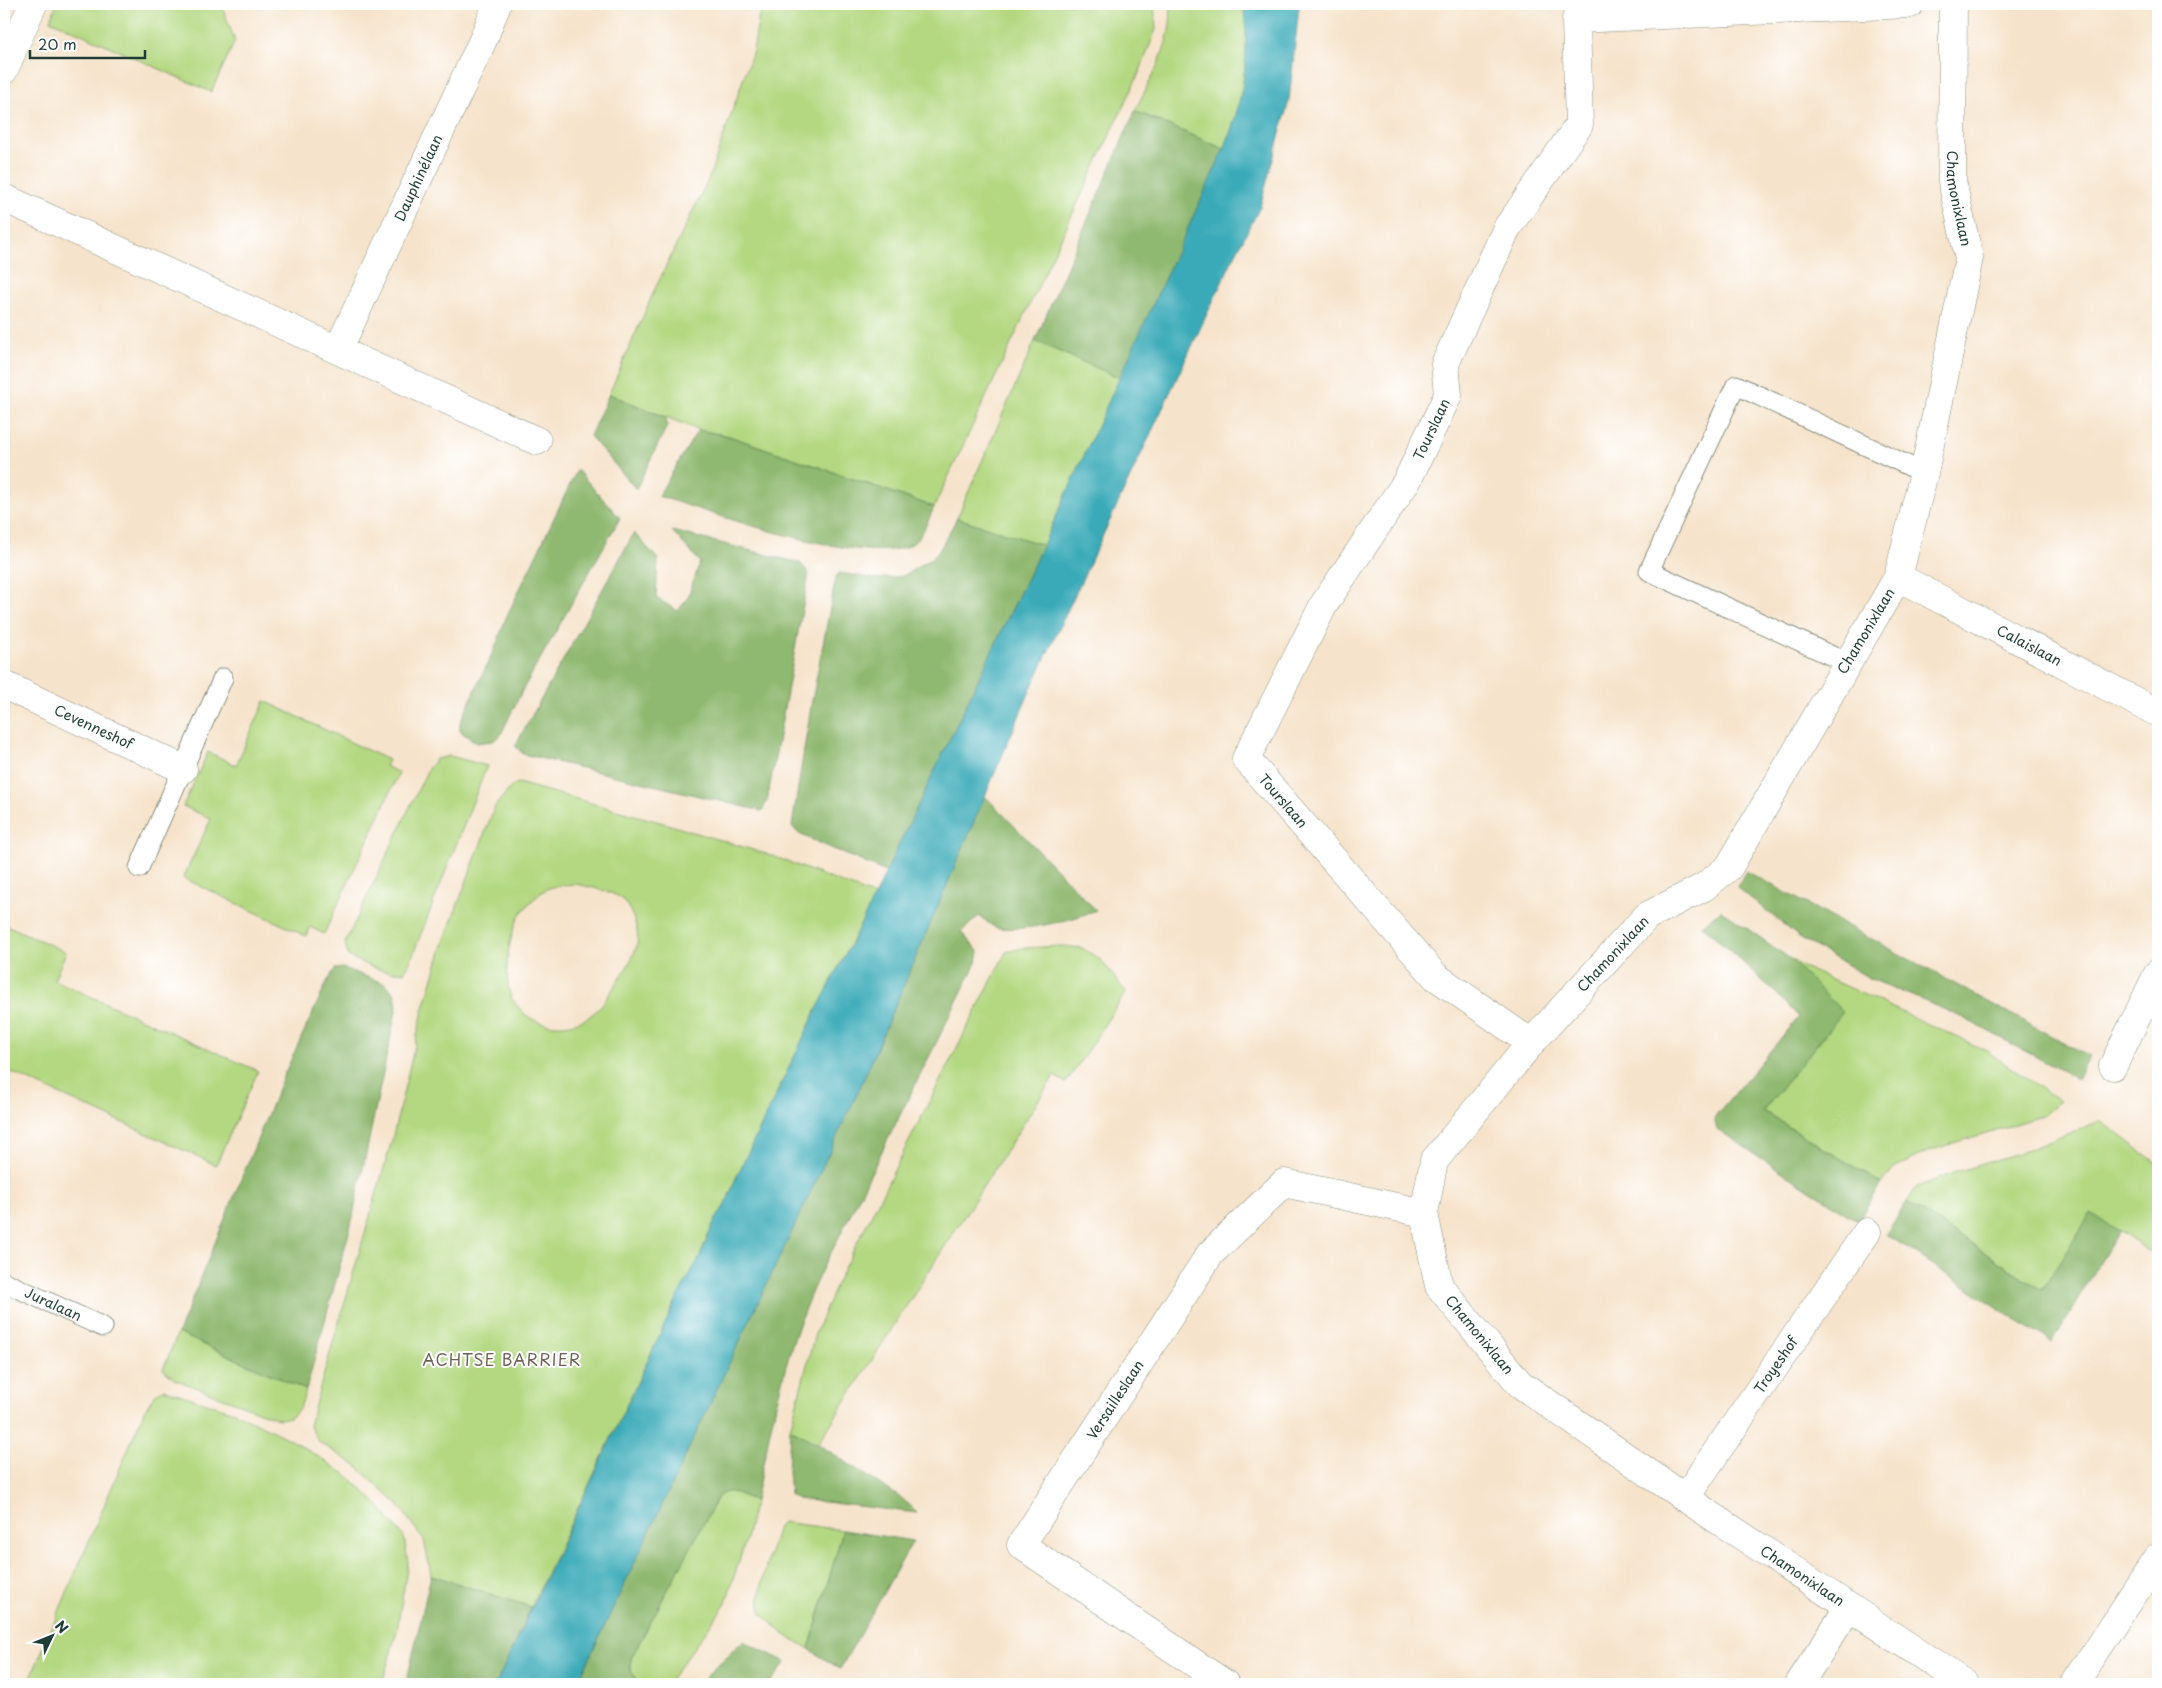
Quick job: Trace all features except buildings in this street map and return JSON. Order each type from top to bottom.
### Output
[{"type":"street","points":[[4,70],[33,4]]},
{"type":"street","name":"Dauphinélaan","points":[[338,350],[483,40],[497,4]]},
{"type":"street","name":"Tourslaan","points":[[1531,1044],[1436,976],[1246,759],[1324,604],[1407,481],[1448,395],[1445,364],[1507,228],[1578,125],[1576,19],[1910,4]]},
{"type":"street","name":"Chamonixlaan","points":[[1953,4],[1952,181],[1969,258],[1924,473],[1898,578],[1729,866],[1704,887],[1647,916],[1531,1044],[1434,1161],[1424,1213],[1439,1286],[1520,1384],[1685,1498],[1965,1684]]},
{"type":"street","points":[[4,198],[537,441]]},
{"type":"street","name":"Calaislaan","points":[[1898,578],[2158,713]]},
{"type":"street","name":"Cevenneshof","points":[[4,685],[183,769]]},
{"type":"street","points":[[2113,1066],[2158,974]]},
{"type":"street","name":"Versailleslaan","points":[[1225,1684],[1021,1545],[1210,1254],[1284,1183],[1424,1213]]},
{"type":"street","name":"Troyeshof","points":[[1685,1498],[1867,1232]]},
{"type":"street","points":[[2074,1684],[2158,1557]]},
{"type":"street","points":[[1798,1684],[1849,1607]]},
{"type":"lane","points":[[1847,663],[1649,571],[1736,385],[1924,473]]},
{"type":"lane","points":[[139,868],[223,678]]},
{"type":"lane","name":"Juralaan","points":[[4,1282],[103,1327]]},
{"type":"green space","points":[[57,4],[221,4],[235,41],[211,92],[50,20]]},
{"type":"green space","points":[[761,4],[1154,4],[1156,29],[1140,71],[934,507],[729,436],[698,430],[609,394],[655,289],[709,178],[753,51]]},
{"type":"green space","points":[[1170,4],[1243,4],[1246,41],[1244,78],[1231,132],[1224,149],[1135,111],[1165,46],[1171,18]]},
{"type":"green space","points":[[1135,111],[1224,149],[1120,378],[1035,341]]},
{"type":"green space","points":[[1035,341],[1120,378],[1043,545],[957,518]]},
{"type":"green space","points":[[609,394],[666,418],[667,426],[636,489],[590,436]]},
{"type":"green space","points":[[698,430],[729,436],[934,507],[922,533],[910,545],[888,550],[859,549],[824,544],[748,525],[658,496]]},
{"type":"green space","points":[[577,470],[620,518],[522,691],[500,736],[493,741],[477,743],[460,731],[460,723],[498,641],[505,620]]},
{"type":"green space","points":[[957,518],[1043,545],[886,872],[799,834],[792,826],[811,706],[836,577],[839,573],[878,579],[903,576],[932,558],[939,551]]},
{"type":"green space","points":[[672,531],[800,563],[809,573],[767,801],[762,811],[523,754],[515,746],[634,533],[658,559],[656,598],[678,611],[688,597],[700,562]]},
{"type":"green space","points":[[265,701],[388,760],[385,766],[399,773],[324,934],[310,927],[306,936],[183,878],[211,819],[183,806],[208,752],[236,765]]},
{"type":"green space","points":[[450,756],[487,766],[410,962],[404,972],[389,972],[362,963],[348,956],[345,943],[428,769],[436,759]]},
{"type":"green space","points":[[518,783],[660,822],[773,856],[875,896],[816,1011],[736,1178],[726,1203],[713,1224],[699,1258],[679,1294],[531,1607],[431,1575],[424,1540],[398,1505],[355,1465],[319,1442],[309,1425],[392,1140],[423,1011],[444,941],[495,806],[513,785]],"holes":[[[574,884],[605,891],[621,898],[634,920],[638,938],[636,949],[622,976],[594,1013],[573,1023],[553,1025],[534,1020],[516,1005],[511,997],[507,977],[508,955],[516,924],[520,915],[529,904],[547,889],[560,885]]]},
{"type":"green space","points":[[985,796],[1096,910],[1074,918],[1035,927],[1009,929],[991,925],[979,916],[961,932],[979,952],[977,961],[818,1277],[805,1307],[776,1403],[755,1501],[732,1492],[727,1492],[718,1497],[631,1658],[631,1671],[639,1684],[577,1684],[858,1092]]},
{"type":"green space","points":[[1746,871],[2090,1057],[2077,1079],[1958,1015],[1871,979],[1799,937],[1737,887]]},
{"type":"green space","points":[[1721,910],[1789,958],[1843,1012],[1763,1111],[1882,1184],[1857,1221],[1717,1129],[1714,1119],[1716,1115],[1799,1017],[1777,994],[1702,925]]},
{"type":"green space","points":[[4,924],[66,952],[54,980],[258,1071],[216,1165],[4,1069]]},
{"type":"green space","points":[[1062,946],[1082,948],[1101,960],[1126,992],[1066,1083],[1054,1076],[818,1444],[790,1429],[815,1334],[837,1282],[1006,952],[1023,948]]},
{"type":"green space","points":[[1789,958],[1801,966],[1985,1050],[2060,1101],[2043,1115],[1929,1151],[1892,1170],[1882,1184],[1763,1111],[1843,1012]]},
{"type":"green space","points":[[343,968],[386,984],[395,994],[397,1006],[351,1225],[306,1390],[178,1333],[283,1077],[328,980],[335,969]]},
{"type":"green space","points":[[2100,1121],[2158,1164],[2158,1256],[2091,1214],[2042,1290],[1907,1202],[1917,1187],[1956,1172],[2025,1151]]},
{"type":"green space","points":[[1907,1202],[2042,1290],[2091,1213],[2119,1231],[2052,1343],[1886,1234]]},
{"type":"green space","points":[[178,1333],[306,1390],[298,1411],[290,1417],[278,1419],[174,1379],[163,1369]]},
{"type":"green space","points":[[164,1389],[234,1412],[295,1442],[347,1475],[377,1504],[404,1537],[408,1563],[397,1630],[382,1684],[28,1684],[143,1414],[154,1395]]},
{"type":"green space","points":[[790,1429],[818,1444],[904,1500],[917,1513],[798,1499],[790,1495],[788,1472]]},
{"type":"green space","points":[[731,1491],[755,1501],[746,1539],[725,1605],[667,1684],[639,1684],[631,1671],[631,1658],[718,1496],[724,1492]]},
{"type":"green space","points":[[782,1522],[843,1530],[809,1649],[775,1626],[761,1610],[760,1593],[765,1569],[778,1527]]},
{"type":"green space","points":[[843,1530],[913,1541],[840,1669],[809,1649]]},
{"type":"green space","points":[[431,1575],[531,1607],[496,1684],[406,1684]]},
{"type":"green space","points":[[743,1641],[786,1662],[769,1684],[701,1684],[711,1671]]},
{"type":"water","points":[[1243,4],[1298,4],[1299,7],[1289,101],[1260,207],[1231,263],[1033,684],[858,1092],[577,1684],[496,1684],[679,1294],[699,1258],[713,1224],[726,1203],[736,1178],[816,1011],[858,930],[1043,545],[1224,149],[1231,132],[1244,78],[1246,41]]},
{"type":"district","name":"ACHTSE BARRIER","points":[[502,1360]]}]
